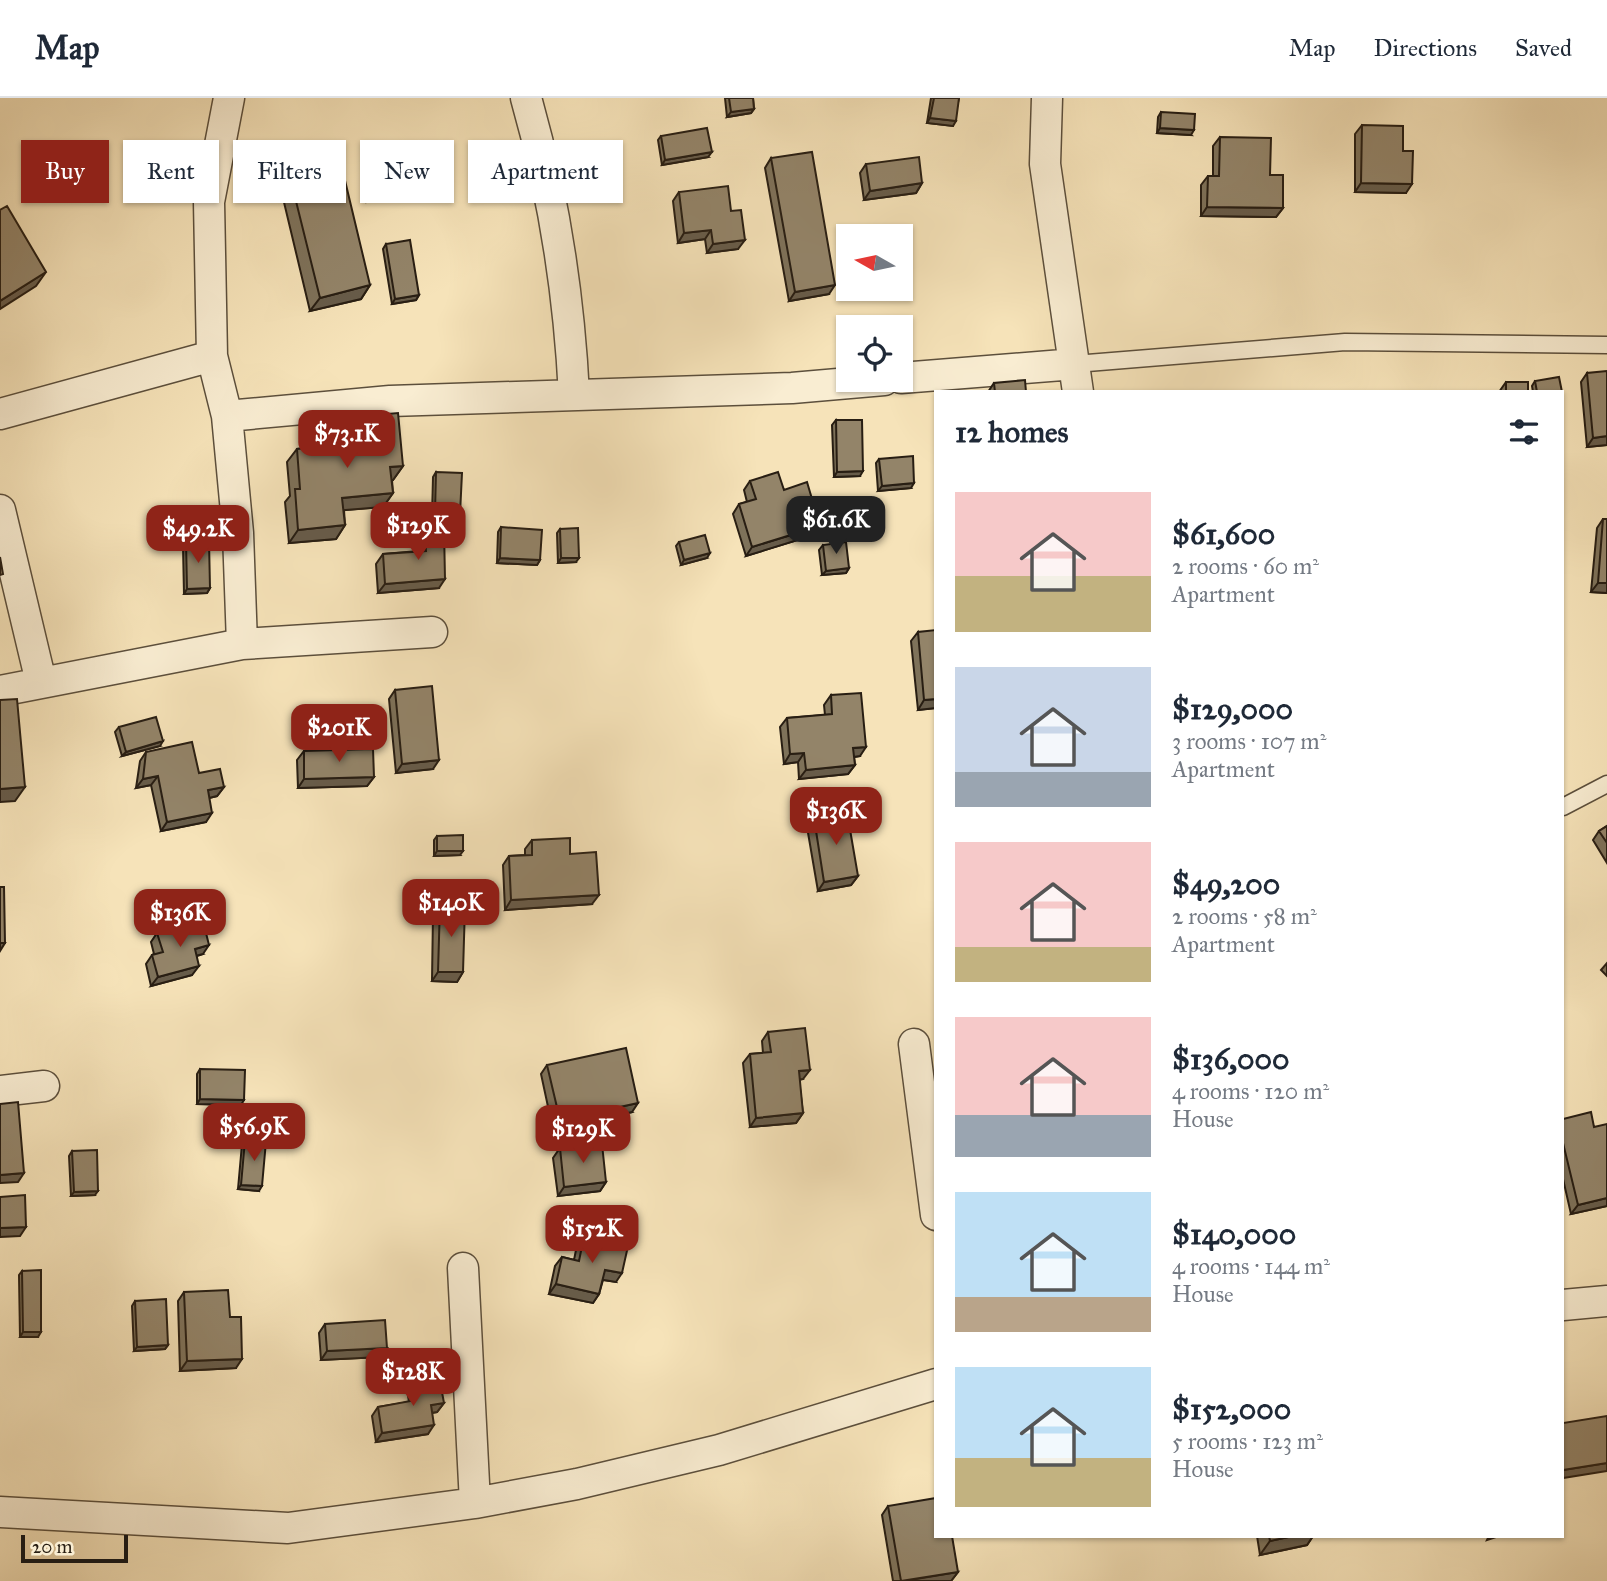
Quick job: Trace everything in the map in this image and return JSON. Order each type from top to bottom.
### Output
[{"type":"street","points":[[229,98],[209,202],[212,356],[227,416],[238,533],[242,644]]},
{"type":"street","points":[[526,98],[545,166],[562,253],[574,395]]},
{"type":"street","points":[[913,378],[1076,378],[1045,164],[1047,98]]},
{"type":"street","points":[[0,414],[212,356]]},
{"type":"street","points":[[227,416],[390,401],[836,384]]},
{"type":"street","points":[[0,510],[41,682]]},
{"type":"street","points":[[0,691],[242,644],[432,632]]},
{"type":"street","points":[[914,1044],[934,1199]]},
{"type":"street","points":[[0,1091],[44,1086]]},
{"type":"street","points":[[463,1268],[475,1503]]},
{"type":"street","points":[[1564,1305],[1607,1301]]},
{"type":"street","points":[[0,1513],[288,1528],[475,1503],[577,1485],[719,1450],[934,1385]]},
{"type":"lane","points":[[1076,378],[1345,342],[1607,345]]},
{"type":"lane","points":[[1564,806],[1607,783]]},
{"type":"building","points":[[729,98],[753,98],[754,109],[731,112]]},
{"type":"building","points":[[934,98],[959,98],[956,121],[930,118]]},
{"type":"building","points":[[1161,112],[1195,114],[1194,130],[1160,128]]},
{"type":"building","points":[[1362,125],[1403,126],[1403,151],[1413,151],[1412,184],[1361,183]]},
{"type":"building","points":[[707,128],[712,152],[665,160],[661,136]]},
{"type":"building","points":[[1220,137],[1271,138],[1270,175],[1283,175],[1283,208],[1207,207],[1208,176],[1219,176]]},
{"type":"building","points":[[812,152],[835,285],[795,292],[771,158]]},
{"type":"building","points":[[919,157],[922,183],[870,191],[866,164]]},
{"type":"building","points":[[346,185],[370,285],[320,298],[296,203],[346,203]]},
{"type":"building","points":[[728,186],[731,211],[741,210],[745,240],[713,244],[711,230],[684,233],[679,192]]},
{"type":"building","points":[[7,206],[46,272],[0,301],[0,210]]},
{"type":"building","points":[[410,240],[419,295],[395,299],[386,244]]},
{"type":"building","points":[[1607,371],[1607,436],[1593,438],[1587,373]]},
{"type":"building","points":[[1559,377],[1562,390],[1537,390],[1535,381]]},
{"type":"building","points":[[1025,380],[1026,390],[995,390],[994,383]]},
{"type":"building","points":[[1506,382],[1528,382],[1528,390],[1506,390]]},
{"type":"building","points":[[398,413],[403,466],[390,467],[393,493],[342,498],[345,525],[298,530],[295,489],[300,489],[297,449],[345,444],[343,418]]},
{"type":"building","points":[[836,420],[862,420],[863,471],[837,472]]},
{"type":"building","points":[[913,456],[914,483],[882,486],[879,459]]},
{"type":"building","points":[[436,472],[462,473],[460,514],[435,513]]},
{"type":"building","points":[[778,472],[784,490],[807,482],[820,526],[752,547],[739,504],[756,499],[750,481]]},
{"type":"building","points":[[1603,519],[1607,519],[1607,583],[1598,583]]},
{"type":"building","points":[[501,527],[542,530],[540,560],[500,558]]},
{"type":"building","points":[[578,528],[579,558],[561,558],[560,529]]},
{"type":"building","points":[[444,529],[445,579],[385,584],[383,554],[426,551],[424,531]]},
{"type":"building","points":[[705,535],[710,553],[684,560],[679,542]]},
{"type":"building","points":[[186,541],[209,541],[210,588],[187,589]]},
{"type":"building","points":[[846,542],[849,568],[826,571],[823,545]]},
{"type":"building","points":[[934,630],[934,699],[924,700],[918,632]]},
{"type":"building","points":[[432,686],[439,760],[402,764],[395,690]]},
{"type":"building","points":[[861,693],[866,747],[853,748],[855,765],[806,770],[804,753],[790,754],[787,718],[832,714],[831,695]]},
{"type":"building","points":[[17,699],[25,787],[0,789],[0,700]]},
{"type":"building","points":[[156,717],[163,741],[126,752],[119,727]]},
{"type":"building","points":[[192,742],[199,773],[220,769],[224,787],[208,790],[212,813],[167,822],[158,776],[143,779],[146,752]]},
{"type":"building","points":[[373,749],[374,777],[304,779],[304,751]]},
{"type":"building","points":[[847,812],[858,876],[824,882],[814,818]]},
{"type":"building","points":[[1607,826],[1607,843],[1599,831]]},
{"type":"building","points":[[463,835],[463,851],[437,851],[437,836]]},
{"type":"building","points":[[570,838],[570,854],[596,852],[599,895],[511,900],[509,856],[532,855],[532,840]]},
{"type":"building","points":[[0,887],[4,887],[5,943],[0,943]]},
{"type":"building","points":[[440,905],[465,906],[463,972],[438,972]]},
{"type":"building","points":[[203,921],[209,945],[195,949],[199,966],[158,977],[152,955],[163,952],[157,933]]},
{"type":"building","points":[[805,1028],[810,1070],[799,1071],[803,1113],[756,1118],[750,1054],[771,1052],[768,1032]]},
{"type":"building","points":[[626,1048],[638,1103],[560,1120],[547,1065]]},
{"type":"building","points":[[200,1069],[245,1070],[244,1100],[200,1099]]},
{"type":"building","points":[[18,1102],[24,1173],[0,1175],[0,1104]]},
{"type":"building","points":[[1591,1112],[1594,1127],[1607,1124],[1607,1198],[1578,1205],[1564,1147],[1564,1119]]},
{"type":"building","points":[[245,1140],[266,1141],[262,1186],[241,1185]]},
{"type":"building","points":[[602,1144],[606,1182],[564,1187],[560,1148]]},
{"type":"building","points":[[97,1150],[98,1191],[74,1192],[72,1151]]},
{"type":"building","points":[[25,1195],[26,1227],[0,1228],[0,1197]]},
{"type":"building","points":[[584,1236],[628,1246],[622,1273],[605,1270],[599,1294],[556,1284],[562,1257],[579,1261]]},
{"type":"building","points":[[41,1270],[41,1332],[23,1332],[22,1271]]},
{"type":"building","points":[[228,1290],[230,1317],[241,1317],[242,1359],[187,1361],[184,1292]]},
{"type":"building","points":[[166,1299],[168,1345],[137,1347],[135,1301]]},
{"type":"building","points":[[385,1320],[387,1348],[327,1351],[325,1324]]},
{"type":"building","points":[[439,1376],[444,1403],[431,1405],[434,1425],[382,1433],[378,1407],[416,1400],[413,1380]]},
{"type":"building","points":[[1607,1416],[1607,1463],[1564,1470],[1564,1423]]},
{"type":"building","points":[[934,1498],[934,1538],[952,1538],[958,1572],[901,1581],[888,1506]]}]
